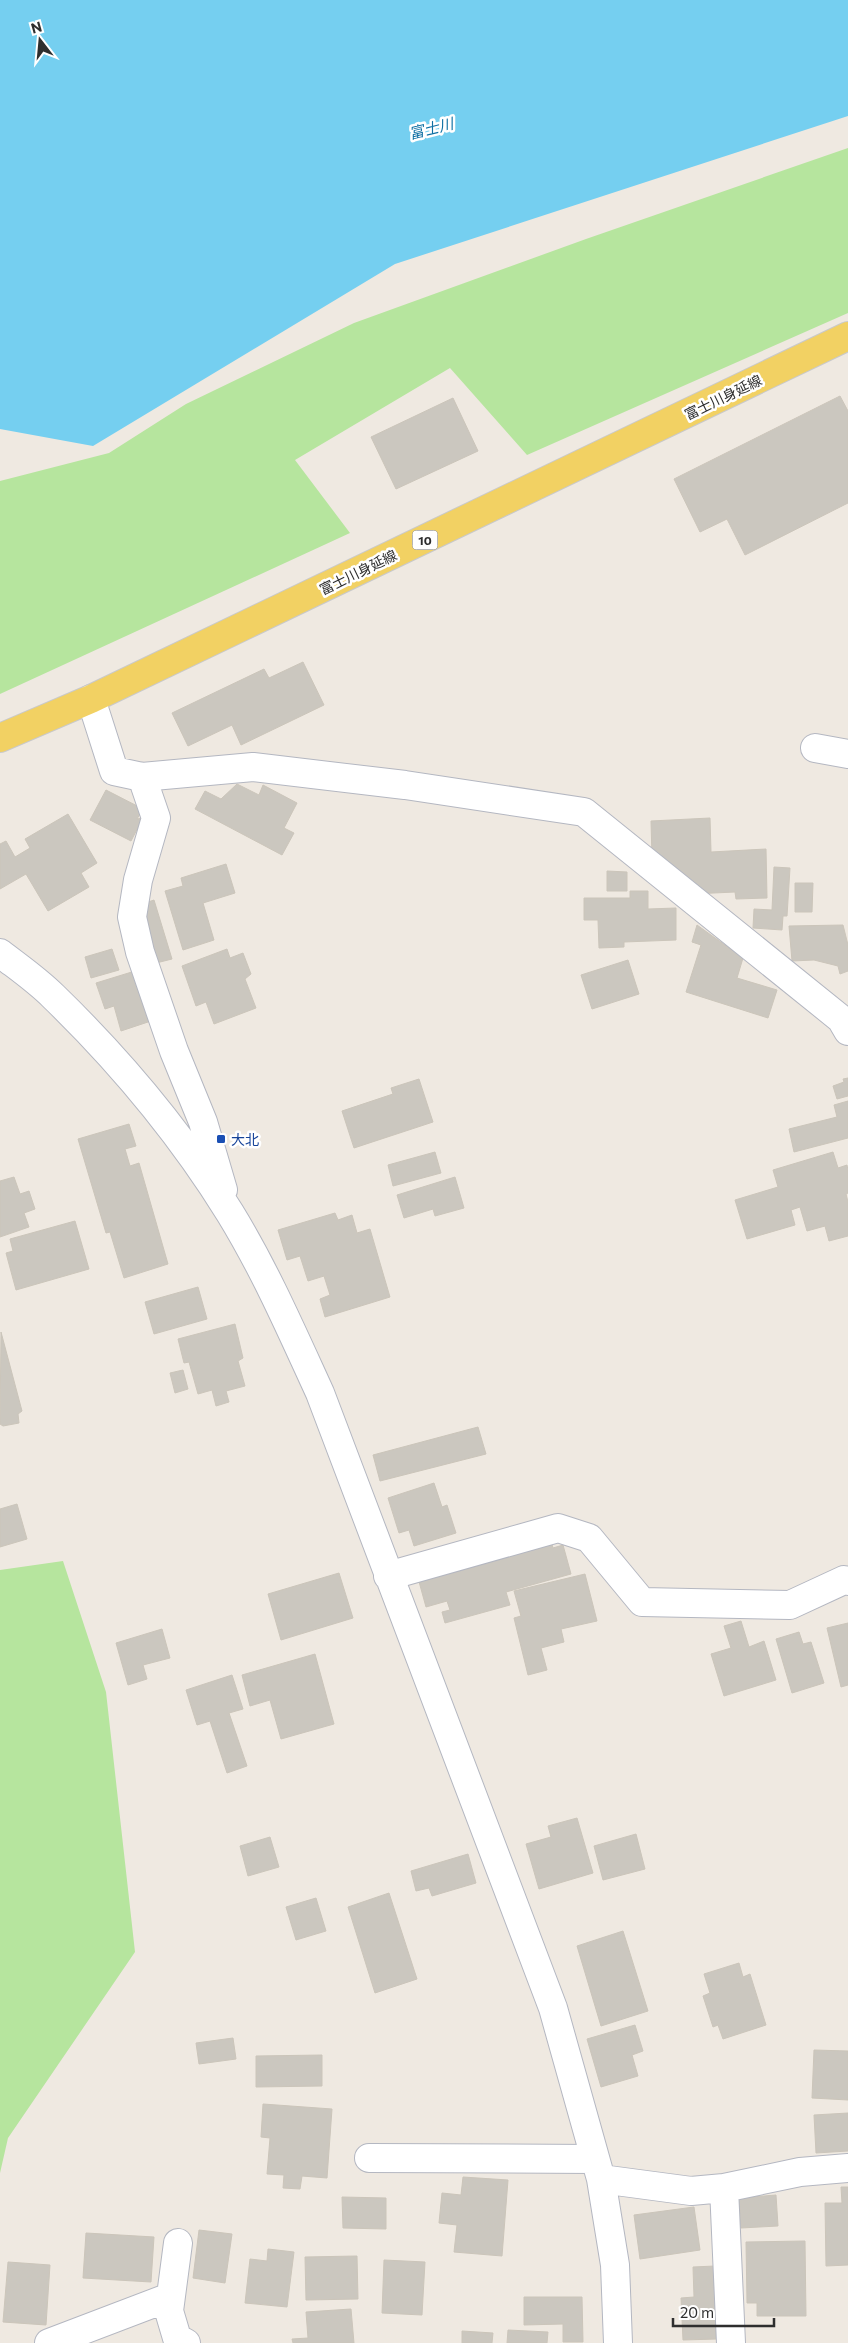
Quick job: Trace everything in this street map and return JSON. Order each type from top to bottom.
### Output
[{"type":"main road","name":"富士川身延線","points":[[0,738],[91,699],[848,336]]},
{"type":"street","points":[[91,699],[114,771],[142,777],[253,767],[405,785],[584,812],[846,1023]]},
{"type":"street","points":[[816,748],[848,754]]},
{"type":"street","points":[[142,777],[156,818],[138,880],[132,917],[140,952],[174,1051],[203,1122],[230,1213]]},
{"type":"street","points":[[0,954],[52,995],[144,1092],[230,1213],[276,1299],[320,1393],[553,2008],[598,2169],[615,2265],[618,2343]]},
{"type":"street","points":[[388,1576],[558,1528],[589,1538],[642,1602],[790,1605],[844,1580],[848,1581]]},
{"type":"street","points":[[369,2158],[598,2169],[691,2191],[724,2188],[800,2172],[848,2168]]},
{"type":"street","points":[[724,2188],[731,2343]]},
{"type":"street","points":[[178,2243],[168,2311],[177,2338],[186,2343]]},
{"type":"street","points":[[49,2343],[170,2297]]},
{"type":"green space","points":[[848,148],[848,313],[527,455],[450,368],[295,460],[350,533],[0,694],[0,481],[109,453],[186,404],[354,323],[586,239]]},
{"type":"green space","points":[[63,1561],[106,1692],[135,1952],[8,2138],[0,2173],[0,1570]]},
{"type":"water","name":"富士川","points":[[0,0],[848,0],[848,116],[395,264],[93,446],[0,429]]},
{"type":"building","points":[[840,396],[848,411],[848,503],[745,555],[727,519],[700,532],[674,479]]},
{"type":"building","points":[[453,398],[478,451],[396,489],[371,437]]},
{"type":"building","points":[[303,662],[324,705],[241,745],[232,725],[188,746],[172,713],[264,669],[269,678]]},
{"type":"building","points":[[237,784],[259,795],[263,785],[297,803],[284,828],[294,833],[282,855],[195,809],[205,791],[221,799]]},
{"type":"building","points":[[106,790],[143,809],[137,819],[143,818],[131,841],[90,820]]},
{"type":"building","points":[[68,814],[97,863],[81,873],[89,887],[48,911],[26,874],[0,889],[0,844],[6,841],[15,857],[30,848],[25,839]]},
{"type":"building","points":[[710,818],[711,852],[766,849],[767,898],[736,899],[735,892],[692,894],[652,858],[651,821]]},
{"type":"building","points":[[226,864],[235,893],[203,903],[214,940],[183,950],[165,891],[183,886],[181,878]]},
{"type":"building","points":[[774,867],[790,868],[787,916],[783,916],[782,930],[753,928],[754,909],[772,910]]},
{"type":"building","points":[[607,871],[627,872],[627,891],[607,891]]},
{"type":"building","points":[[795,883],[813,883],[812,912],[795,912]]},
{"type":"building","points":[[630,891],[648,891],[648,909],[676,908],[676,940],[624,942],[624,947],[599,948],[598,920],[584,920],[584,898],[630,898]]},
{"type":"building","points":[[154,900],[172,959],[156,963],[139,905]]},
{"type":"building","points":[[697,925],[743,958],[737,978],[777,990],[768,1018],[686,992],[701,945],[692,942]]},
{"type":"building","points":[[843,925],[848,945],[848,971],[840,974],[838,966],[814,960],[792,961],[789,926]]},
{"type":"building","points":[[112,949],[119,970],[91,978],[85,957]]},
{"type":"building","points":[[227,949],[230,958],[243,953],[251,974],[245,979],[256,1008],[214,1024],[206,1002],[196,1006],[182,966]]},
{"type":"building","points":[[628,960],[639,994],[592,1009],[581,975]]},
{"type":"building","points":[[135,971],[151,1021],[121,1031],[114,1006],[105,1009],[96,983]]},
{"type":"building","points":[[848,1078],[848,1096],[837,1099],[833,1086],[844,1082],[843,1079]]},
{"type":"building","points":[[419,1079],[433,1122],[354,1148],[342,1111],[393,1094],[391,1088]]},
{"type":"building","points":[[848,1101],[848,1138],[794,1152],[789,1129],[837,1117],[834,1105]]},
{"type":"building","points":[[129,1124],[136,1146],[125,1149],[130,1166],[139,1163],[168,1264],[124,1278],[110,1232],[106,1233],[78,1139]]},
{"type":"building","points":[[435,1152],[441,1173],[393,1186],[388,1165]]},
{"type":"building","points":[[833,1152],[838,1168],[847,1165],[848,1170],[848,1193],[846,1194],[848,1202],[848,1236],[829,1241],[825,1226],[807,1231],[800,1207],[791,1210],[795,1225],[747,1239],[735,1200],[778,1187],[773,1170]]},
{"type":"building","points":[[14,1177],[20,1194],[29,1191],[35,1209],[24,1213],[29,1227],[0,1237],[0,1181]]},
{"type":"building","points":[[455,1177],[464,1208],[435,1216],[433,1209],[404,1218],[397,1195]]},
{"type":"building","points":[[335,1213],[338,1220],[352,1215],[357,1233],[370,1229],[390,1297],[325,1317],[320,1299],[330,1295],[324,1276],[308,1281],[300,1256],[287,1260],[278,1230]]},
{"type":"building","points":[[75,1221],[89,1269],[16,1290],[6,1253],[13,1251],[10,1239]]},
{"type":"building","points":[[198,1287],[207,1319],[154,1334],[145,1302]]},
{"type":"building","points":[[235,1324],[243,1358],[238,1361],[245,1386],[226,1391],[229,1402],[216,1406],[212,1390],[198,1394],[189,1362],[184,1363],[178,1339]]},
{"type":"building","points":[[1,1332],[22,1411],[18,1414],[19,1423],[3,1426],[0,1424]]},
{"type":"building","points":[[183,1370],[188,1389],[175,1393],[170,1373]]},
{"type":"building","points":[[478,1427],[486,1454],[380,1481],[373,1455]]},
{"type":"building","points":[[434,1483],[442,1507],[447,1505],[456,1533],[414,1546],[409,1530],[399,1533],[388,1498]]},
{"type":"building","points":[[17,1504],[27,1539],[0,1547],[0,1509]]},
{"type":"building","points":[[551,1541],[553,1548],[563,1545],[571,1574],[506,1592],[510,1605],[445,1623],[442,1612],[450,1610],[447,1601],[426,1607],[418,1578]]},
{"type":"building","points":[[339,1573],[353,1618],[281,1640],[268,1594]]},
{"type":"building","points":[[585,1574],[597,1621],[561,1629],[564,1642],[541,1648],[547,1670],[528,1675],[514,1618],[521,1616],[514,1591]]},
{"type":"building","points":[[741,1621],[749,1647],[764,1641],[776,1680],[724,1696],[711,1654],[731,1648],[724,1626]]},
{"type":"building","points":[[848,1623],[848,1685],[841,1687],[827,1628]]},
{"type":"building","points":[[162,1629],[170,1658],[143,1665],[147,1679],[128,1685],[116,1643]]},
{"type":"building","points":[[799,1632],[803,1644],[811,1642],[824,1683],[792,1693],[776,1639]]},
{"type":"building","points":[[315,1654],[334,1724],[281,1739],[270,1700],[250,1706],[242,1675]]},
{"type":"building","points":[[232,1675],[243,1709],[229,1713],[247,1766],[227,1773],[210,1721],[197,1725],[186,1690]]},
{"type":"building","points":[[577,1818],[593,1873],[539,1889],[526,1844],[551,1837],[548,1826]]},
{"type":"building","points":[[636,1834],[645,1869],[603,1880],[594,1846]]},
{"type":"building","points":[[270,1837],[279,1867],[248,1876],[240,1846]]},
{"type":"building","points":[[468,1854],[476,1883],[432,1896],[429,1888],[416,1891],[411,1871]]},
{"type":"building","points":[[389,1893],[417,1979],[375,1993],[348,1907]]},
{"type":"building","points":[[316,1898],[326,1931],[296,1940],[286,1907]]},
{"type":"building","points":[[623,1931],[648,2011],[601,2026],[577,1946]]},
{"type":"building","points":[[739,1963],[743,1977],[750,1974],[766,2025],[723,2039],[718,2025],[713,2027],[703,1996],[710,1993],[704,1974]]},
{"type":"building","points":[[635,2025],[643,2051],[632,2055],[638,2076],[601,2087],[587,2039]]},
{"type":"building","points":[[233,2038],[236,2059],[199,2064],[196,2043]]},
{"type":"building","points":[[814,2050],[848,2051],[848,2100],[812,2098]]},
{"type":"building","points":[[322,2055],[322,2086],[256,2087],[256,2056]]},
{"type":"building","points":[[263,2104],[332,2109],[327,2178],[302,2176],[300,2189],[283,2188],[284,2175],[267,2174],[270,2138],[261,2137]]},
{"type":"building","points":[[848,2113],[848,2151],[816,2153],[814,2115]]},
{"type":"building","points":[[463,2177],[508,2180],[502,2256],[454,2252],[457,2225],[439,2223],[442,2193],[461,2195]]},
{"type":"building","points":[[841,2187],[848,2187],[848,2265],[826,2266],[825,2203],[842,2203]]},
{"type":"building","points":[[776,2195],[778,2226],[741,2228],[739,2198]]},
{"type":"building","points":[[342,2197],[386,2198],[386,2229],[343,2228]]},
{"type":"building","points":[[694,2207],[700,2250],[640,2259],[634,2215]]},
{"type":"building","points":[[199,2230],[232,2234],[225,2283],[193,2278]]},
{"type":"building","points":[[86,2233],[154,2237],[151,2282],[83,2278]]},
{"type":"building","points":[[805,2241],[806,2316],[757,2316],[757,2303],[747,2303],[746,2242]]},
{"type":"building","points":[[268,2249],[294,2252],[287,2307],[245,2303],[250,2259],[267,2261]]},
{"type":"building","points":[[357,2256],[358,2299],[306,2300],[305,2257]]},
{"type":"building","points":[[384,2260],[425,2262],[422,2315],[382,2313]]},
{"type":"building","points":[[8,2262],[50,2265],[46,2325],[3,2322]]},
{"type":"building","points":[[715,2266],[717,2339],[683,2340],[681,2298],[694,2297],[693,2267]]},
{"type":"building","points":[[524,2297],[582,2297],[583,2342],[563,2342],[563,2324],[524,2325]]},
{"type":"building","points":[[351,2309],[354,2343],[293,2343],[292,2339],[308,2338],[306,2312]]},
{"type":"building","points":[[508,2330],[548,2332],[547,2343],[507,2343]]},
{"type":"building","points":[[462,2331],[493,2333],[492,2343],[462,2343]]},
{"type":"place","name":"大北","points":[[221,1139]]}]
